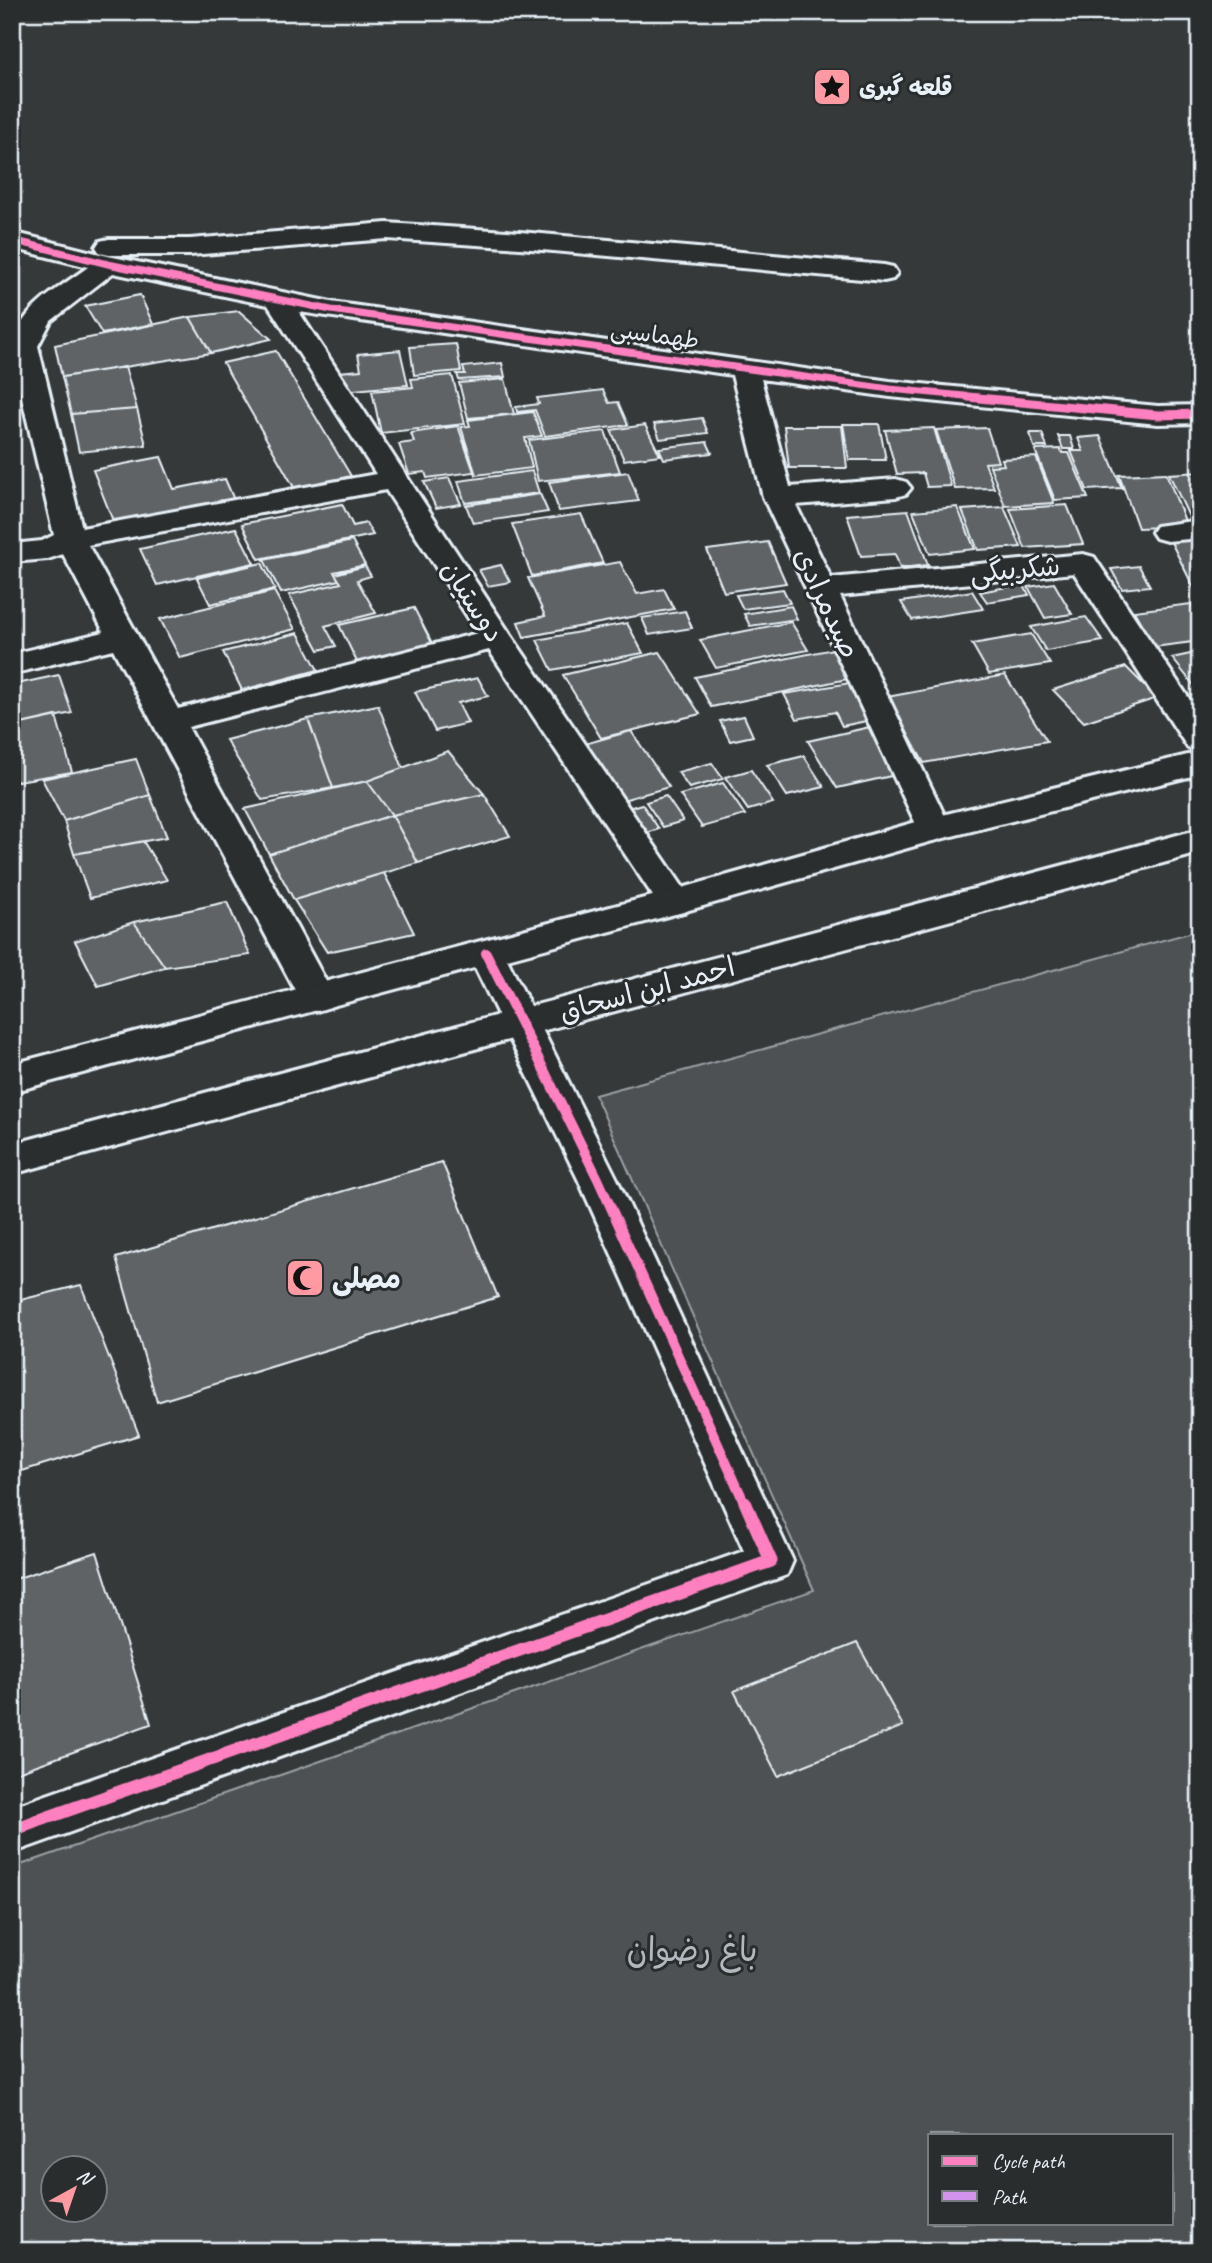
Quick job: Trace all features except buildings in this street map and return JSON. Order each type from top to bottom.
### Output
[{"type":"street","points":[[12,240],[42,247],[190,247],[387,231],[520,240],[884,273]]},
{"type":"street","points":[[12,233],[42,247]]},
{"type":"street","name":"طهماسبی","points":[[42,247],[108,264],[331,310],[890,389],[1158,415],[1200,414]]},
{"type":"street","points":[[108,264],[40,316],[24,346],[70,539],[317,998]]},
{"type":"street","name":"دوستیان","points":[[276,297],[497,638],[675,902]]},
{"type":"street","name":"صیدمرادی","points":[[744,368],[778,497],[934,829]]},
{"type":"street","points":[[12,553],[48,550],[70,539],[394,480]]},
{"type":"street","points":[[778,497],[896,488]]},
{"type":"street","points":[[1167,532],[1200,528]]},
{"type":"street","name":"شکربیگی","points":[[820,588],[1083,563],[1200,740]]},
{"type":"street","points":[[12,664],[123,637]]},
{"type":"street","points":[[169,722],[497,638]]},
{"type":"street","points":[[12,1079],[675,902],[934,829],[1200,763]]},
{"type":"street","name":"احمد ابن اسحاق","points":[[12,1159],[1200,841]]},
{"type":"street","points":[[12,1830],[771,1561],[523,1022],[486,953]]},
{"type":"green space","name":"باغ رضوان","points":[[1200,930],[1200,2251],[12,2251],[12,1868],[814,1590],[595,1095]]},
{"type":"marked path","points":[[12,1862],[14,1830]]},
{"type":"cycle path","points":[[12,240],[108,264],[331,310],[890,389],[1158,415],[1200,414]]},
{"type":"cycle path","points":[[12,1830],[771,1561],[598,1179],[486,953]]},
{"type":"place","name":"قلعه گبری","points":[[832,87]]},
{"type":"place","name":"مصلی","points":[[305,1278]]}]
